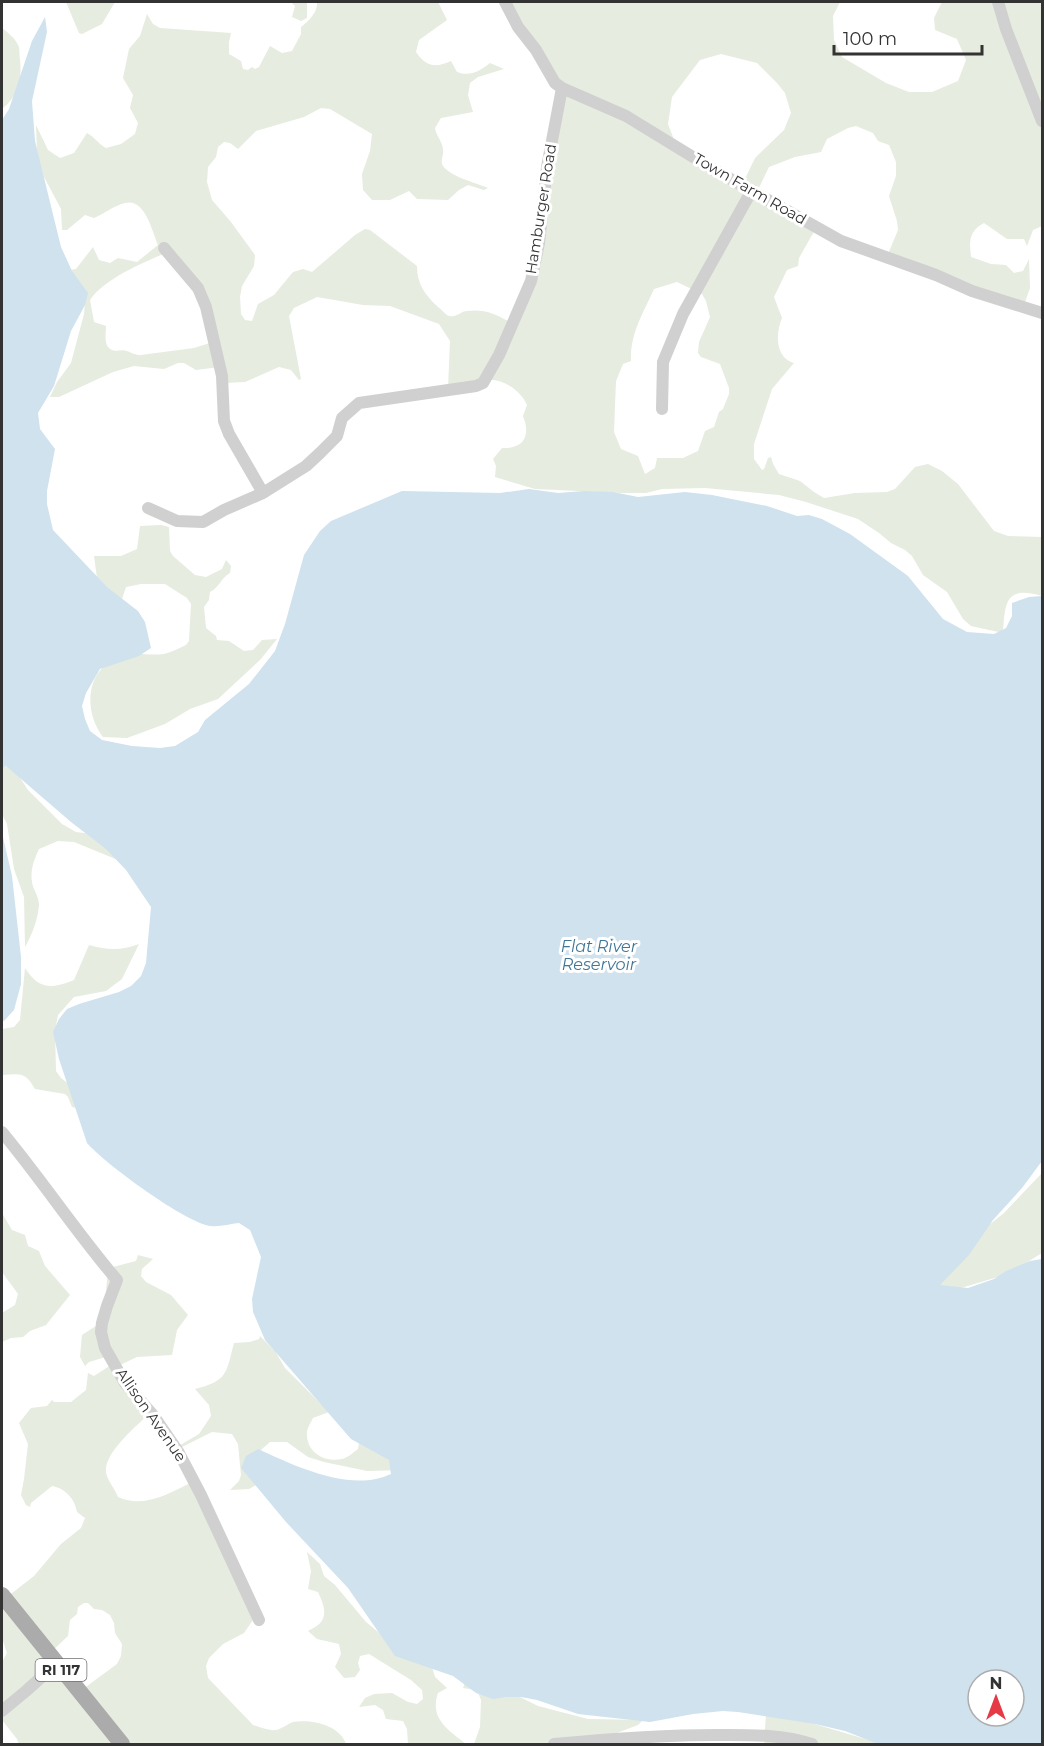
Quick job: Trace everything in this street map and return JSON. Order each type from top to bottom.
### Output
[{"type":"main road","name":"RI 117","points":[[2,1595],[122,1744]]},
{"type":"street","name":"Town Farm Road","points":[[505,2],[518,27],[536,50],[555,83],[562,88],[627,116],[708,166],[841,241],[936,275],[972,291],[1042,313]]},
{"type":"street","points":[[998,2],[1006,29],[1042,121]]},
{"type":"street","name":"Hamburger Road","points":[[263,493],[306,466],[320,453],[337,436],[342,418],[359,403],[445,392],[483,383],[500,355],[531,280],[539,243],[547,167],[562,88]]},
{"type":"street","points":[[662,409],[663,362],[683,314],[752,190]]},
{"type":"street","points":[[148,508],[177,521],[203,522],[263,493],[229,434],[224,420],[222,376],[206,307],[198,288],[164,248]]},
{"type":"street","name":"Allison Avenue","points":[[2,1132],[117,1280],[102,1323],[101,1332],[105,1348],[125,1383],[153,1415],[179,1453],[260,1620]]},
{"type":"street","points":[[2,1711],[56,1664]]},
{"type":"street","points":[[554,1744],[678,1735],[748,1735],[792,1738],[812,1744]]},
{"type":"shaded area","points":[[66,2],[115,2],[102,24],[82,34],[79,33]]},
{"type":"shaded area","points":[[291,2],[307,2],[307,18],[301,21],[292,17],[295,6]]},
{"type":"shaded area","points":[[317,2],[438,2],[447,20],[419,40],[416,52],[420,57],[432,65],[441,65],[451,61],[457,72],[466,74],[475,72],[490,63],[504,69],[478,77],[470,83],[468,95],[473,112],[441,118],[435,128],[443,147],[442,164],[445,168],[456,176],[488,188],[484,190],[468,185],[448,200],[417,199],[409,191],[390,200],[372,200],[363,190],[362,174],[370,151],[372,134],[330,109],[321,108],[304,117],[256,131],[238,149],[224,142],[218,147],[216,157],[208,167],[207,182],[212,200],[255,255],[254,266],[242,286],[240,297],[241,314],[245,320],[252,321],[258,304],[274,295],[293,272],[303,269],[312,272],[365,229],[370,230],[417,266],[418,278],[426,294],[448,315],[454,316],[465,311],[483,311],[508,321],[530,283],[563,90],[506,2],[840,2],[833,16],[834,40],[842,57],[886,83],[909,92],[932,92],[958,81],[966,60],[957,39],[935,30],[934,18],[942,2],[1042,2],[1042,226],[1033,230],[1027,246],[1024,239],[1007,239],[984,223],[975,229],[970,241],[971,257],[991,264],[1006,265],[1014,273],[1023,271],[1029,259],[1030,288],[1024,305],[888,254],[898,230],[889,196],[896,176],[896,162],[889,145],[878,141],[873,133],[856,126],[848,128],[827,139],[821,152],[795,157],[769,167],[757,192],[816,228],[799,258],[798,266],[787,270],[774,297],[782,318],[778,344],[785,358],[794,363],[772,389],[754,444],[754,459],[762,470],[768,458],[771,457],[779,474],[800,481],[824,498],[855,493],[887,492],[895,489],[915,467],[928,464],[942,471],[958,484],[994,531],[1008,536],[1042,537],[1042,596],[1021,593],[1009,599],[1006,605],[1003,633],[971,626],[963,619],[947,592],[923,575],[912,556],[905,550],[891,543],[858,519],[806,502],[779,495],[705,488],[662,489],[646,493],[535,489],[495,477],[496,466],[493,459],[502,448],[520,444],[526,435],[523,416],[527,405],[524,400],[511,386],[493,380],[448,389],[450,341],[439,324],[390,306],[363,305],[317,297],[294,308],[289,316],[301,379],[299,380],[291,370],[279,367],[245,382],[223,383],[219,367],[196,370],[184,363],[164,369],[134,366],[113,372],[59,397],[50,397],[57,382],[71,363],[84,314],[85,302],[69,270],[76,269],[93,247],[99,260],[110,263],[118,258],[137,262],[158,245],[143,210],[132,203],[121,204],[94,218],[85,215],[67,230],[62,230],[61,209],[43,175],[37,153],[36,125],[48,150],[60,158],[74,153],[87,133],[106,148],[121,144],[135,134],[138,123],[130,108],[133,95],[123,78],[129,49],[140,36],[147,14],[153,24],[160,28],[231,33],[229,54],[241,61],[243,69],[248,70],[252,67],[255,69],[259,67],[270,46],[282,53],[292,51],[301,34],[301,27],[312,16]],"holes":[[[721,54],[757,63],[785,93],[791,113],[784,130],[755,158],[743,183],[676,145],[668,124],[672,97],[700,60]],[[166,253],[207,308],[213,342],[194,348],[141,355],[109,348],[106,343],[106,326],[94,322],[90,300],[96,292],[114,278]],[[677,282],[702,294],[710,317],[699,342],[698,353],[701,357],[720,364],[729,394],[714,427],[705,431],[698,451],[683,458],[657,458],[655,468],[645,474],[638,456],[621,449],[614,432],[616,381],[623,364],[631,361],[635,333],[654,289]]]},
{"type":"shaded area","points":[[2,28],[19,46],[20,81],[16,93],[2,109]]},
{"type":"shaded area","points":[[140,526],[169,527],[170,551],[173,556],[195,575],[206,577],[222,569],[226,560],[231,566],[230,573],[210,592],[209,600],[204,607],[206,628],[216,636],[217,640],[229,641],[244,651],[253,650],[262,640],[277,639],[260,660],[218,699],[190,709],[165,724],[127,738],[103,737],[93,718],[90,697],[96,677],[102,669],[122,655],[164,654],[186,645],[189,641],[191,604],[187,598],[165,584],[141,584],[126,587],[121,602],[97,578],[94,556],[121,556],[137,549]]},
{"type":"shaded area","points":[[2,766],[15,770],[28,790],[62,824],[76,832],[100,835],[118,860],[74,842],[58,841],[39,849],[32,873],[33,885],[39,902],[38,910],[34,927],[25,947],[24,897],[14,869],[7,824],[2,814]]},
{"type":"shaded area","points":[[139,944],[122,979],[106,991],[74,997],[58,1015],[55,1031],[56,1071],[70,1085],[77,1108],[72,1107],[65,1094],[35,1089],[25,1076],[2,1075],[2,1029],[14,1027],[20,1020],[25,968],[41,984],[59,985],[74,980],[89,945],[114,949]]},
{"type":"shaded area","points":[[1042,1173],[1042,1253],[1008,1274],[954,1290],[931,1289],[955,1252],[1004,1213]]},
{"type":"shaded area","points":[[2,1213],[12,1230],[25,1235],[28,1246],[39,1251],[45,1266],[70,1295],[46,1325],[30,1331],[23,1337],[11,1338],[2,1342],[2,1313],[15,1305],[18,1294],[2,1272]]},
{"type":"shaded area","points":[[138,1255],[153,1259],[142,1269],[141,1276],[146,1282],[171,1295],[188,1315],[177,1330],[172,1355],[137,1357],[120,1365],[151,1412],[110,1456],[107,1464],[107,1477],[118,1497],[138,1501],[157,1498],[194,1481],[255,1617],[244,1633],[223,1644],[209,1658],[206,1666],[208,1678],[253,1725],[276,1730],[293,1722],[316,1723],[338,1732],[346,1744],[19,1744],[2,1720],[2,1662],[7,1653],[2,1638],[2,1593],[7,1597],[34,1576],[61,1544],[81,1528],[85,1518],[77,1512],[69,1495],[52,1486],[31,1503],[30,1507],[26,1505],[21,1495],[28,1444],[19,1423],[31,1408],[47,1406],[52,1400],[71,1402],[86,1390],[88,1373],[94,1376],[114,1363],[109,1356],[89,1362],[85,1366],[80,1357],[82,1335],[102,1322],[109,1268],[136,1261]],"holes":[[[88,1603],[94,1609],[102,1610],[110,1615],[115,1633],[122,1644],[121,1656],[117,1664],[83,1689],[50,1653],[68,1636],[70,1620],[77,1614],[78,1607]]]},
{"type":"shaded area","points":[[260,1336],[275,1351],[285,1368],[329,1412],[313,1418],[307,1431],[312,1450],[328,1459],[344,1458],[358,1449],[360,1436],[403,1470],[367,1471],[324,1462],[308,1457],[287,1442],[270,1442],[254,1461],[256,1485],[249,1489],[230,1490],[239,1481],[241,1475],[238,1444],[232,1434],[212,1432],[180,1448],[177,1447],[199,1434],[211,1416],[209,1405],[195,1389],[220,1379],[227,1369],[234,1343],[250,1342],[259,1339]]},
{"type":"shaded area","points":[[307,1552],[320,1564],[324,1576],[335,1585],[366,1622],[383,1636],[432,1667],[435,1677],[447,1688],[438,1693],[436,1710],[438,1717],[447,1729],[466,1744],[408,1744],[407,1729],[403,1721],[386,1719],[383,1710],[375,1705],[359,1707],[365,1698],[374,1694],[392,1693],[417,1704],[423,1699],[422,1690],[411,1680],[369,1654],[360,1656],[358,1663],[360,1670],[355,1677],[344,1678],[335,1667],[341,1654],[339,1644],[317,1639],[308,1631],[321,1622],[324,1611],[318,1592],[308,1589],[311,1571]]},
{"type":"shaded area","points":[[465,1683],[512,1693],[538,1706],[588,1719],[643,1720],[638,1725],[587,1744],[474,1744],[480,1727],[481,1700],[477,1690],[463,1688]]},
{"type":"shaded area","points":[[766,1715],[801,1720],[882,1744],[764,1744]]},
{"type":"water","name":"Flat River Reservoir","points":[[45,17],[47,32],[32,101],[35,141],[61,247],[72,271],[88,293],[85,305],[71,331],[54,386],[38,413],[40,429],[55,449],[47,491],[47,504],[53,530],[107,587],[138,611],[145,622],[151,648],[139,656],[100,669],[86,693],[82,706],[85,719],[90,731],[102,740],[132,746],[160,748],[175,746],[198,732],[205,720],[249,684],[275,651],[304,555],[320,531],[331,521],[402,491],[500,493],[529,489],[558,493],[613,492],[638,497],[685,492],[767,506],[797,516],[809,515],[822,519],[850,534],[908,576],[943,619],[967,632],[994,634],[1006,628],[1012,616],[1012,603],[1029,597],[1042,596],[1042,1161],[1022,1188],[993,1220],[969,1255],[940,1285],[968,1288],[994,1279],[1030,1261],[1042,1259],[1042,1744],[878,1744],[845,1731],[815,1724],[738,1712],[693,1714],[650,1722],[578,1714],[521,1697],[493,1699],[476,1693],[453,1676],[395,1656],[348,1588],[286,1522],[241,1468],[246,1456],[258,1449],[289,1463],[341,1479],[375,1479],[391,1474],[389,1460],[351,1439],[265,1340],[253,1312],[252,1299],[261,1257],[250,1230],[239,1223],[211,1226],[199,1223],[127,1178],[96,1152],[87,1143],[59,1059],[53,1032],[67,1009],[119,992],[131,986],[141,976],[146,963],[151,907],[126,870],[106,849],[6,766],[2,768],[2,120],[9,109],[32,41]]},
{"type":"water","points":[[2,833],[12,876],[21,957],[21,984],[14,1010],[4,1021],[2,1020]]}]
